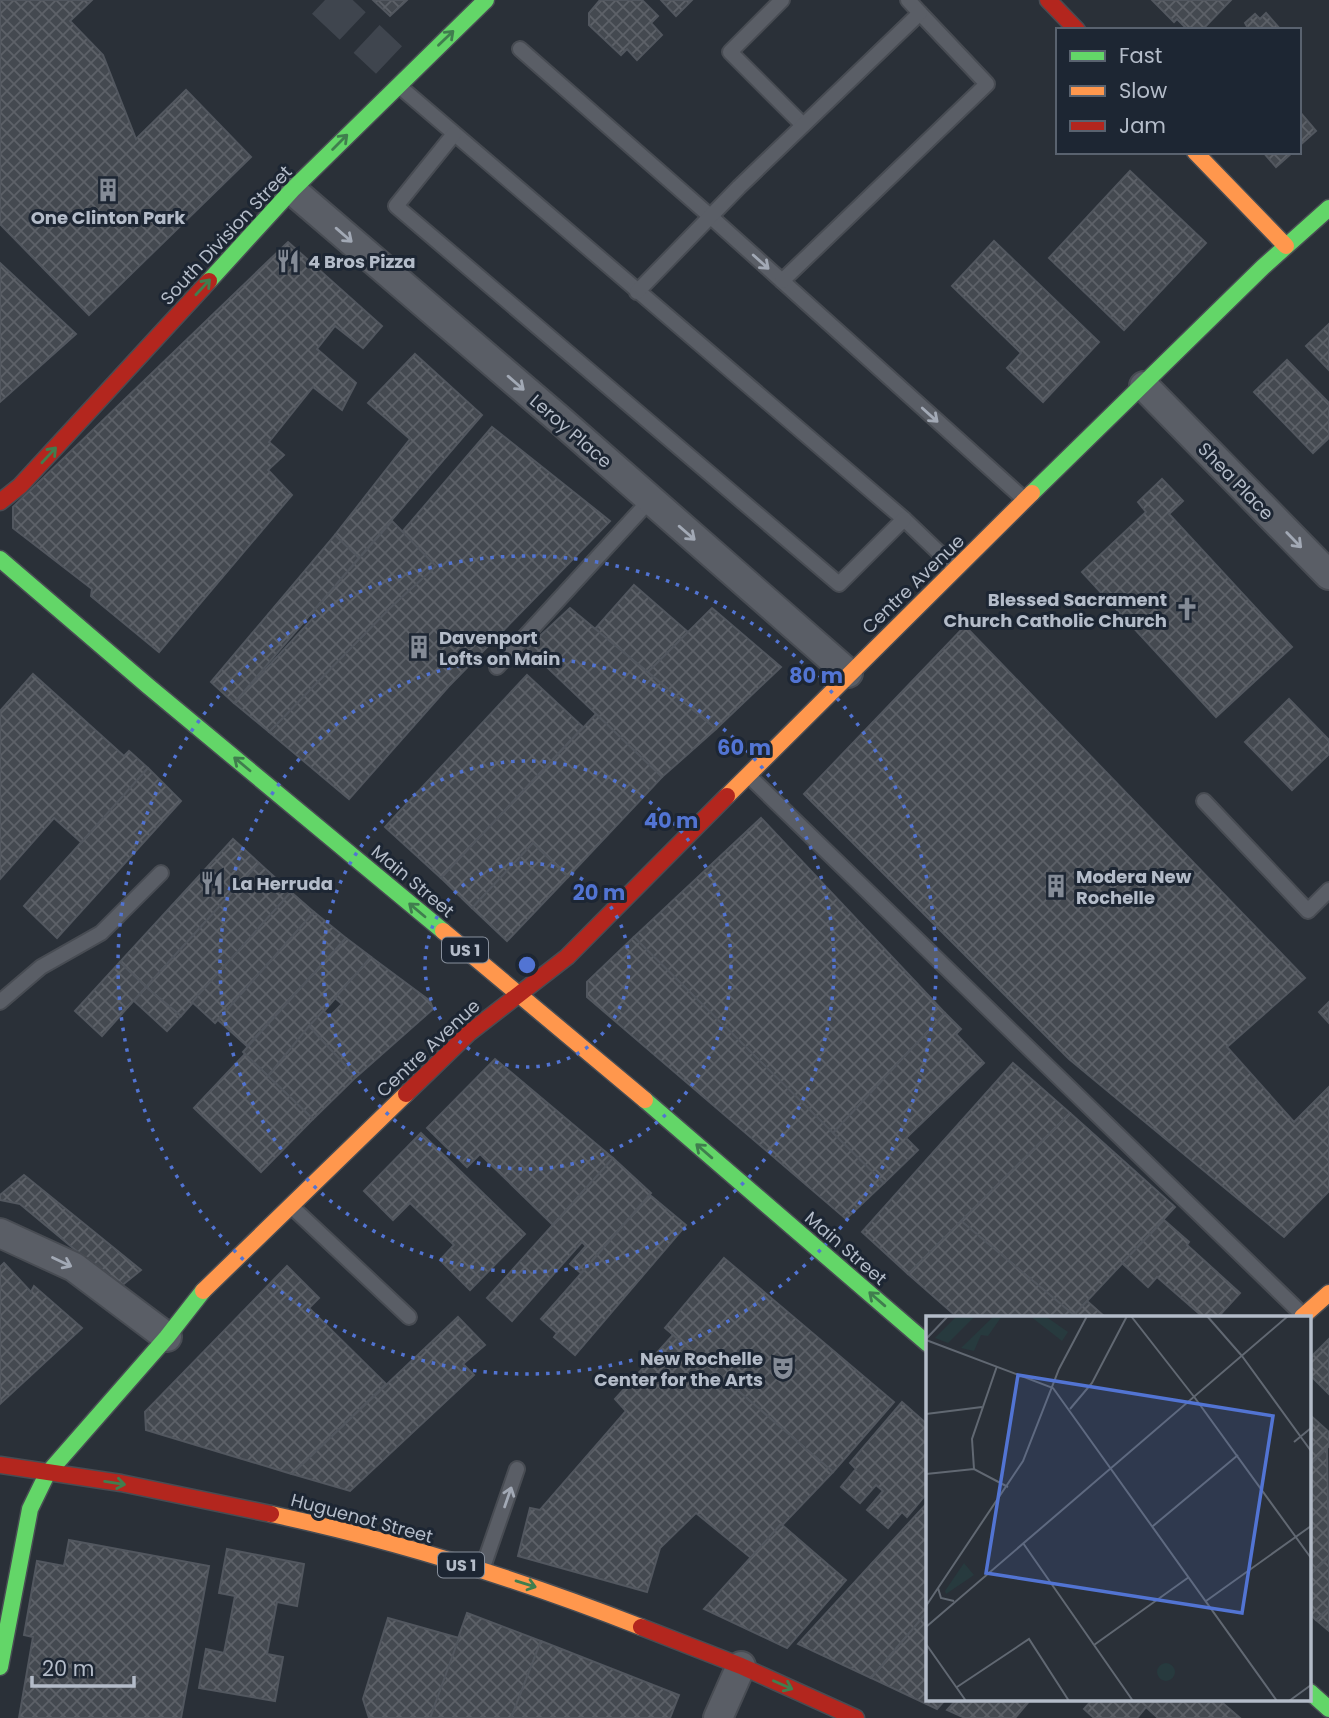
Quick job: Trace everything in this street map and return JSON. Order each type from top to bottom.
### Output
[{"type":"street","name":"South Division Street","points":[[0,502],[20,486],[292,190],[400,77],[486,0]]},
{"type":"street","points":[[1048,0],[1075,28]]},
{"type":"street","points":[[1197,154],[1286,246]]},
{"type":"street","name":"Leroy Place","points":[[292,190],[848,674]]},
{"type":"street","name":"Centre Avenue","points":[[0,1667],[30,1509],[47,1474],[167,1337],[202,1291],[469,1033],[567,957],[848,674],[1286,246],[1329,208]]},
{"type":"street","name":"Shea Place","points":[[1144,386],[1329,575]]},
{"type":"street","name":"Main Street","points":[[0,559],[519,994],[926,1342]]},
{"type":"street","points":[[0,1233],[74,1267],[167,1337]]},
{"type":"street","points":[[1303,1316],[1329,1293]]},
{"type":"street","name":"Huguenot Street","points":[[0,1465],[121,1483],[347,1530],[557,1594],[741,1666],[856,1718]]},
{"type":"street","points":[[718,1718],[741,1666]]},
{"type":"street","points":[[1312,1694],[1329,1709]]},
{"type":"lane","points":[[782,0],[730,52],[803,125]]},
{"type":"lane","points":[[782,281],[987,84],[908,0]]},
{"type":"lane","points":[[637,292],[710,216],[920,13]]},
{"type":"lane","points":[[520,49],[1026,501]]},
{"type":"lane","points":[[400,77],[454,134],[904,519],[956,569]]},
{"type":"lane","points":[[454,134],[396,206],[839,584],[904,519]]},
{"type":"lane","points":[[497,667],[650,500]]},
{"type":"lane","points":[[748,775],[1303,1316]]},
{"type":"lane","points":[[1204,801],[1308,911],[1329,890]]},
{"type":"lane","points":[[0,1002],[41,967],[101,933],[161,873]]},
{"type":"lane","points":[[291,1206],[409,1317]]},
{"type":"lane","points":[[481,1571],[517,1469]]},
{"type":"building","name":"One Clinton Park","points":[[0,0],[92,0],[70,21],[103,55],[136,139],[186,90],[251,157],[89,315],[0,224]]},
{"type":"building","points":[[373,0],[407,0],[390,16]]},
{"type":"building","points":[[600,0],[642,0],[658,16],[651,23],[662,35],[637,60],[627,49],[621,55],[589,25],[589,13]]},
{"type":"building","points":[[661,0],[692,0],[676,16]]},
{"type":"building","points":[[1152,0],[1231,0],[1204,28],[1186,28],[1177,19],[1174,22]]},
{"type":"building","points":[[1266,13],[1279,28],[1248,28],[1245,23],[1255,14],[1260,19]]},
{"type":"building","points":[[1301,113],[1316,131],[1301,144]]},
{"type":"building","points":[[1265,154],[1291,154],[1276,167]]},
{"type":"building","points":[[1130,171],[1206,243],[1124,330],[1049,258]]},
{"type":"building","points":[[994,241],[1099,342],[1043,402],[1007,368],[1021,353],[952,286]]},
{"type":"building","points":[[288,242],[382,326],[363,348],[335,326],[317,349],[356,383],[342,410],[313,387],[269,442],[284,455],[268,470],[292,495],[159,652],[91,596],[92,589],[13,528],[13,507]]},
{"type":"building","points":[[0,263],[76,334],[0,402]]},
{"type":"building","points":[[1329,324],[1329,370],[1306,346]]},
{"type":"building","points":[[415,354],[482,415],[359,558],[335,535],[410,439],[368,403]]},
{"type":"building","points":[[1287,360],[1329,403],[1329,438],[1313,453],[1254,392]]},
{"type":"building","name":"Davenport Lofts on Main","points":[[492,427],[610,521],[449,686],[349,799],[269,732],[390,608],[436,566],[402,532]]},
{"type":"building","name":"Blessed Sacrament Church Catholic Church","points":[[1162,479],[1183,501],[1169,514],[1292,647],[1216,717],[1082,572],[1146,512],[1138,502]]},
{"type":"building","points":[[392,521],[436,566],[390,608],[269,732],[234,703],[315,616],[311,613]]},
{"type":"building","points":[[335,535],[359,558],[234,703],[211,682]]},
{"type":"building","points":[[634,585],[688,632],[648,672],[595,629]]},
{"type":"building","points":[[570,608],[716,729],[662,777],[527,648]]},
{"type":"building","points":[[712,608],[781,667],[716,729],[648,672]]},
{"type":"building","name":"Modera New Rochelle","points":[[965,626],[1305,978],[1227,1047],[1294,1122],[1329,1087],[1329,1191],[1284,1237],[1069,1059],[804,794]]},
{"type":"building","points":[[33,674],[124,756],[129,751],[148,768],[82,843],[54,818],[0,879],[0,711]]},
{"type":"building","points":[[527,675],[583,727],[441,878],[385,827]]},
{"type":"building","points":[[1289,699],[1329,740],[1329,754],[1292,790],[1245,742]]},
{"type":"building","points":[[596,714],[662,777],[568,877],[533,843],[472,908],[441,878]]},
{"type":"building","points":[[148,768],[181,801],[57,938],[24,906]]},
{"type":"building","points":[[761,818],[945,1013],[833,1133],[634,937]]},
{"type":"building","points":[[233,839],[259,863],[146,987],[120,962]]},
{"type":"building","points":[[533,843],[568,877],[507,941],[472,908]]},
{"type":"building","points":[[259,863],[291,892],[181,1016],[146,987]]},
{"type":"building","points":[[291,892],[314,912],[215,1023],[192,1002]]},
{"type":"building","points":[[314,912],[346,938],[247,1046],[218,1020]]},
{"type":"building","points":[[634,937],[884,1183],[846,1219],[587,997],[587,982]]},
{"type":"building","points":[[346,938],[371,957],[268,1076],[243,1052]]},
{"type":"building","points":[[371,957],[430,1001],[433,1009],[356,1077],[309,1026],[323,1011],[330,1016],[342,1004],[335,998]]},
{"type":"building","points":[[120,962],[146,987],[102,1036],[75,1011]]},
{"type":"building","points":[[146,987],[181,1016],[167,1031],[134,1001]]},
{"type":"building","points":[[1329,1002],[1329,1023],[1319,1012]]},
{"type":"building","points":[[945,1013],[961,1029],[956,1034],[984,1063],[906,1138],[918,1150],[884,1183],[833,1133]]},
{"type":"building","points":[[309,1026],[356,1077],[313,1119],[268,1076]]},
{"type":"building","points":[[245,1054],[313,1119],[261,1172],[194,1108]]},
{"type":"building","points":[[495,1059],[613,1158],[553,1225],[480,1154],[467,1167],[427,1128]]},
{"type":"building","points":[[1013,1063],[1070,1113],[908,1274],[862,1232]]},
{"type":"building","points":[[1070,1113],[1175,1207],[1074,1315],[961,1221]]},
{"type":"building","points":[[421,1133],[525,1234],[470,1290],[440,1260],[454,1245],[410,1203],[393,1220],[364,1191]]},
{"type":"building","points":[[613,1158],[651,1193],[581,1273],[570,1264],[586,1246],[582,1242],[512,1321],[487,1298]]},
{"type":"building","points":[[24,1175],[141,1270],[120,1287],[20,1204],[0,1200],[0,1195]]},
{"type":"building","points":[[650,1195],[686,1225],[575,1355],[554,1337],[557,1333],[541,1319]]},
{"type":"building","points":[[1164,1220],[1240,1293],[1219,1316],[1202,1316],[1157,1277],[1148,1287],[1122,1263]]},
{"type":"building","points":[[961,1221],[1074,1315],[956,1316],[908,1274]]},
{"type":"building","name":"New Rochelle Center for the Arts","points":[[724,1258],[894,1402],[833,1472],[665,1328]]},
{"type":"building","points":[[4,1263],[31,1292],[34,1286],[82,1328],[0,1404],[0,1267]]},
{"type":"building","points":[[287,1266],[319,1298],[309,1308],[386,1384],[292,1474],[146,1430],[145,1412]]},
{"type":"building","points":[[1087,1301],[1104,1316],[1073,1316]]},
{"type":"building","points":[[458,1317],[485,1345],[463,1364],[474,1375],[350,1491],[292,1474]]},
{"type":"building","points":[[673,1335],[833,1472],[751,1558],[696,1513],[660,1548],[647,1592],[518,1556],[530,1508],[540,1510],[626,1411],[615,1399]]},
{"type":"building","points":[[1329,1339],[1329,1394],[1312,1377],[1312,1356]]},
{"type":"building","points":[[902,1402],[926,1423],[926,1494],[907,1517],[902,1512],[888,1528],[867,1510],[883,1491],[876,1485],[860,1503],[841,1487],[856,1469],[850,1463]]},
{"type":"building","points":[[1312,1417],[1329,1432],[1329,1446],[1312,1463]]},
{"type":"building","points":[[1327,1448],[1329,1557],[1312,1573],[1312,1463]]},
{"type":"building","points":[[926,1504],[926,1613],[871,1678],[798,1644]]},
{"type":"building","points":[[781,1524],[846,1580],[787,1648],[704,1609]]},
{"type":"building","points":[[69,1540],[209,1566],[181,1718],[19,1718],[33,1637],[24,1635],[37,1561],[64,1566]]},
{"type":"building","points":[[227,1549],[304,1564],[297,1606],[277,1602],[267,1654],[283,1657],[275,1701],[199,1688],[206,1649],[224,1653],[235,1596],[219,1593]]},
{"type":"building","points":[[1329,1557],[1329,1608],[1316,1620],[1312,1616],[1312,1573]]},
{"type":"building","points":[[1329,1608],[1329,1631],[1316,1620]]},
{"type":"building","points":[[467,1613],[541,1641],[511,1718],[430,1718]]},
{"type":"building","points":[[926,1613],[926,1700],[945,1700],[937,1709],[871,1678]]},
{"type":"building","points":[[388,1618],[459,1638],[430,1718],[369,1718],[363,1699]]},
{"type":"building","points":[[541,1641],[679,1695],[670,1718],[511,1718]]},
{"type":"building","points":[[956,1700],[1030,1700],[1015,1718],[965,1718],[947,1710]]},
{"type":"building","points":[[1092,1700],[1219,1700],[1240,1718],[1158,1718],[1146,1707],[1137,1718],[1094,1718],[1084,1709]]},
{"type":"tunnel","points":[[325,0],[389,60]]},
{"type":"traffic: fast","points":[[209,281],[292,190],[486,0]]},
{"type":"traffic: fast","points":[[1032,493],[1263,267],[1329,208]]},
{"type":"traffic: fast","points":[[0,559],[443,931]]},
{"type":"traffic: fast","points":[[645,1100],[926,1342]]},
{"type":"traffic: fast","points":[[0,1667],[30,1509],[47,1474],[167,1337],[203,1291]]},
{"type":"traffic: fast","points":[[1312,1694],[1329,1709]]},
{"type":"traffic: slow","points":[[1197,154],[1286,246]]},
{"type":"traffic: slow","points":[[727,796],[1032,493]]},
{"type":"traffic: slow","points":[[443,931],[645,1100]]},
{"type":"traffic: slow","points":[[203,1291],[406,1094]]},
{"type":"traffic: slow","points":[[1303,1316],[1329,1293]]},
{"type":"traffic: slow","points":[[271,1514],[366,1536],[459,1563],[641,1627]]},
{"type":"traffic: jam","points":[[1048,0],[1075,28]]},
{"type":"traffic: jam","points":[[0,502],[20,486],[209,281]]},
{"type":"traffic: jam","points":[[406,1094],[469,1033],[567,957],[727,796]]},
{"type":"traffic: jam","points":[[0,1465],[121,1483],[271,1514]]},
{"type":"traffic: jam","points":[[641,1627],[741,1666],[856,1718]]},
{"type":"place","name":"One Clinton Park","points":[[108,190]]},
{"type":"place","name":"4 Bros Pizza","points":[[288,261]]},
{"type":"place","name":"Blessed Sacrament Church Catholic Church","points":[[1187,609]]},
{"type":"place","name":"Davenport Lofts on Main","points":[[419,647]]},
{"type":"place","name":"La Herruda","points":[[212,883]]},
{"type":"place","name":"Modera New Rochelle","points":[[1056,886]]},
{"type":"place","name":"New Rochelle Center for the Arts","points":[[783,1368]]}]
